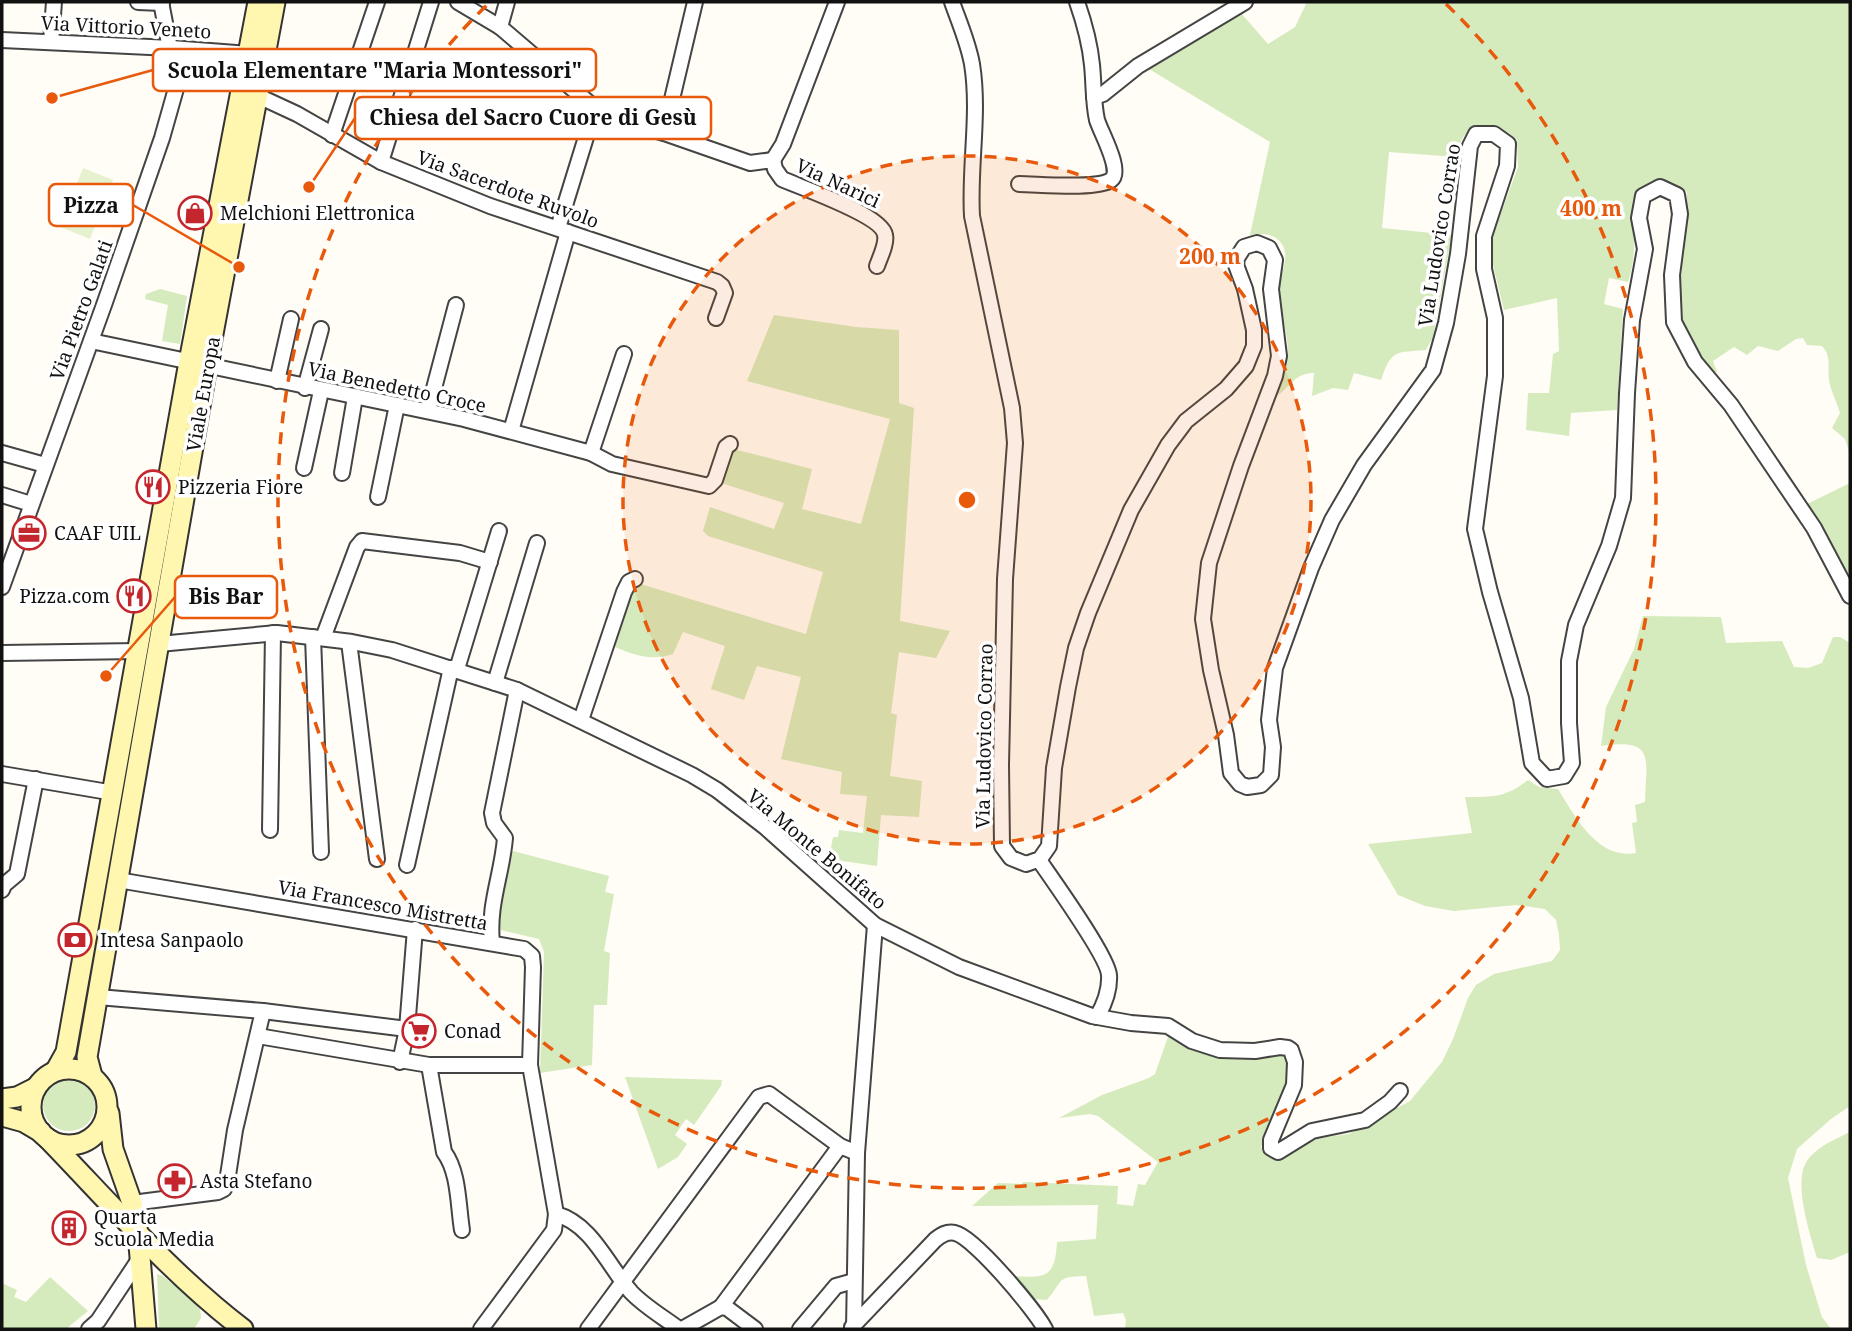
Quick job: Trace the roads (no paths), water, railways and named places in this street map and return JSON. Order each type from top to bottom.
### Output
[{"type":"street","points":[[51,42],[54,2]]},
{"type":"street","points":[[138,2],[162,2]]},
{"type":"street","name":"Via Pietro Galati","points":[[2,587],[7,556],[31,503],[91,341],[174,98],[177,85],[162,2]]},
{"type":"street","name":"Viale Europa","points":[[92,1076],[87,1057],[159,644],[198,364],[257,2]]},
{"type":"street","name":"Viale Europa","points":[[56,1070],[66,1052],[138,651],[275,2]]},
{"type":"street","points":[[332,135],[377,2]]},
{"type":"street","points":[[381,162],[431,2]]},
{"type":"street","name":"Via Narici","points":[[458,2],[500,27],[595,108],[612,118],[750,163],[773,160],[782,179],[878,222],[886,239],[877,266]]},
{"type":"street","points":[[500,27],[507,2]]},
{"type":"street","points":[[664,133],[695,2]]},
{"type":"street","points":[[773,160],[783,144],[837,2]]},
{"type":"street","name":"Via Ludovico Corrao","points":[[952,2],[972,64],[972,216],[1012,408],[1015,443],[1005,579],[1001,765],[1002,846],[1011,858],[1026,864],[1039,860],[1049,846],[1055,768],[1076,648],[1131,510],[1168,445],[1186,421],[1226,389],[1246,366],[1254,346],[1254,330],[1245,289],[1236,265],[1244,247],[1257,243],[1269,248],[1275,260],[1271,289],[1279,356],[1275,376],[1241,466],[1209,563],[1203,619],[1231,773],[1240,784],[1254,788],[1267,781],[1271,775],[1273,747],[1269,719],[1275,668],[1311,568],[1332,520],[1364,465],[1433,370],[1446,323],[1458,254],[1470,146],[1476,134],[1494,134],[1508,144],[1507,166],[1484,236],[1484,268],[1495,318],[1495,376],[1475,529],[1521,698],[1532,764],[1547,779],[1564,776],[1572,763],[1569,661],[1576,625],[1609,546],[1623,498],[1632,320],[1644,249],[1639,218],[1643,195],[1660,187],[1677,195],[1680,214],[1672,275],[1674,322],[1695,362],[1731,405],[1814,528],[1850,596]]},
{"type":"street","points":[[1019,184],[1086,185],[1110,180],[1115,175],[1116,168],[1102,136],[1094,97],[1092,64],[1077,2]]},
{"type":"street","points":[[1094,97],[1103,94],[1139,66],[1245,2]]},
{"type":"street","name":"Via Vittorio Veneto","points":[[2,40],[249,54]]},
{"type":"street","name":"Via Sacerdote Ruvolo","points":[[256,95],[297,114],[381,162],[490,206],[695,273],[720,284],[724,289],[724,296],[716,318]]},
{"type":"street","points":[[511,432],[595,108]]},
{"type":"street","points":[[428,411],[456,305]]},
{"type":"street","points":[[276,381],[290,319]]},
{"type":"street","points":[[305,388],[321,329]]},
{"type":"street","name":"Via Benedetto Croce","points":[[91,341],[305,388],[428,411],[592,453],[612,464],[705,486],[715,480],[726,447],[730,444]]},
{"type":"street","points":[[592,453],[624,354]]},
{"type":"street","points":[[304,468],[321,391]]},
{"type":"street","points":[[342,472],[355,397]]},
{"type":"street","points":[[378,497],[397,405]]},
{"type":"street","points":[[2,453],[45,465]]},
{"type":"street","points":[[2,495],[31,503]]},
{"type":"street","points":[[407,865],[454,668],[499,531]]},
{"type":"street","points":[[321,852],[318,638],[357,547],[362,541],[460,553],[490,562]]},
{"type":"street","points":[[495,683],[537,543]]},
{"type":"street","points":[[581,720],[624,592],[629,582],[635,579]]},
{"type":"street","points":[[270,830],[273,633]]},
{"type":"street","name":"Via Monte Bonifato","points":[[159,644],[273,633],[318,638],[392,650],[517,690],[692,775],[716,790],[765,827],[875,925],[959,967],[1097,1017],[1168,1026],[1192,1041],[1220,1050],[1255,1051],[1280,1047],[1291,1050],[1295,1062],[1294,1086],[1270,1143],[1278,1152],[1321,1128],[1365,1120],[1400,1091]]},
{"type":"street","points":[[349,642],[377,859]]},
{"type":"street","points":[[2,653],[138,651]]},
{"type":"street","points":[[492,943],[492,900],[505,838],[494,823],[492,813],[517,690]]},
{"type":"street","points":[[2,774],[114,793]]},
{"type":"street","points":[[2,890],[4,885],[18,874],[36,779]]},
{"type":"street","points":[[1039,860],[1107,963],[1108,987],[1104,1006],[1097,1017]]},
{"type":"street","name":"Via Francesco Mistretta","points":[[118,880],[524,949],[531,956],[533,967],[530,1065]]},
{"type":"street","points":[[853,1327],[857,1153],[875,925]]},
{"type":"street","points":[[400,1062],[407,1029],[415,929]]},
{"type":"street","points":[[98,997],[263,1011],[407,1029]]},
{"type":"street","points":[[132,1203],[224,1189],[249,1063],[263,1011]]},
{"type":"street","points":[[258,1036],[400,1062],[429,1065],[530,1065],[556,1214],[554,1230],[481,1329]]},
{"type":"street","points":[[429,1065],[444,1152],[451,1162],[454,1176],[462,1230]]},
{"type":"street","points":[[146,1329],[138,1233],[132,1203],[113,1149],[108,1105],[100,1084],[92,1076],[81,1070],[56,1070],[44,1077],[36,1088],[31,1111],[34,1122],[44,1135],[138,1233],[221,1323],[243,1329]]},
{"type":"street","points":[[2,1099],[17,1097],[36,1088]]},
{"type":"street","points":[[588,1329],[759,1097],[769,1094],[840,1146],[857,1153]]},
{"type":"street","points":[[2,1116],[24,1122],[58,1143],[70,1145],[93,1137],[101,1128],[108,1105]]},
{"type":"street","points":[[556,1214],[570,1218],[589,1236],[632,1293],[680,1329],[721,1307],[840,1146]]},
{"type":"street","points":[[853,1327],[935,1240],[942,1234],[955,1233],[962,1236],[1000,1272],[1038,1316],[1045,1329]]},
{"type":"street","points":[[98,1326],[139,1258]]},
{"type":"street","points":[[800,1329],[836,1286],[854,1281]]},
{"type":"street","points":[[721,1307],[727,1308],[755,1329]]},
{"type":"place","name":"Scuola Elementare \"Maria Montessori\"","points":[[52,98]]},
{"type":"place","name":"Chiesa del Sacro Cuore di Gesù","points":[[309,187]]},
{"type":"place","name":"Melchioni Elettronica","points":[[195,213]]},
{"type":"place","name":"Pizza","points":[[239,267]]},
{"type":"place","name":"Pizzeria Fiore","points":[[153,487]]},
{"type":"place","name":"CAAF UIL","points":[[29,533]]},
{"type":"place","name":"Pizza.com","points":[[134,596]]},
{"type":"place","name":"Bis Bar","points":[[106,676]]},
{"type":"place","name":"Intesa Sanpaolo","points":[[75,940]]},
{"type":"place","name":"Conad","points":[[419,1031]]},
{"type":"place","name":"Asta Stefano","points":[[175,1181]]},
{"type":"place","name":"Quarta Scuola Media","points":[[69,1228]]}]
